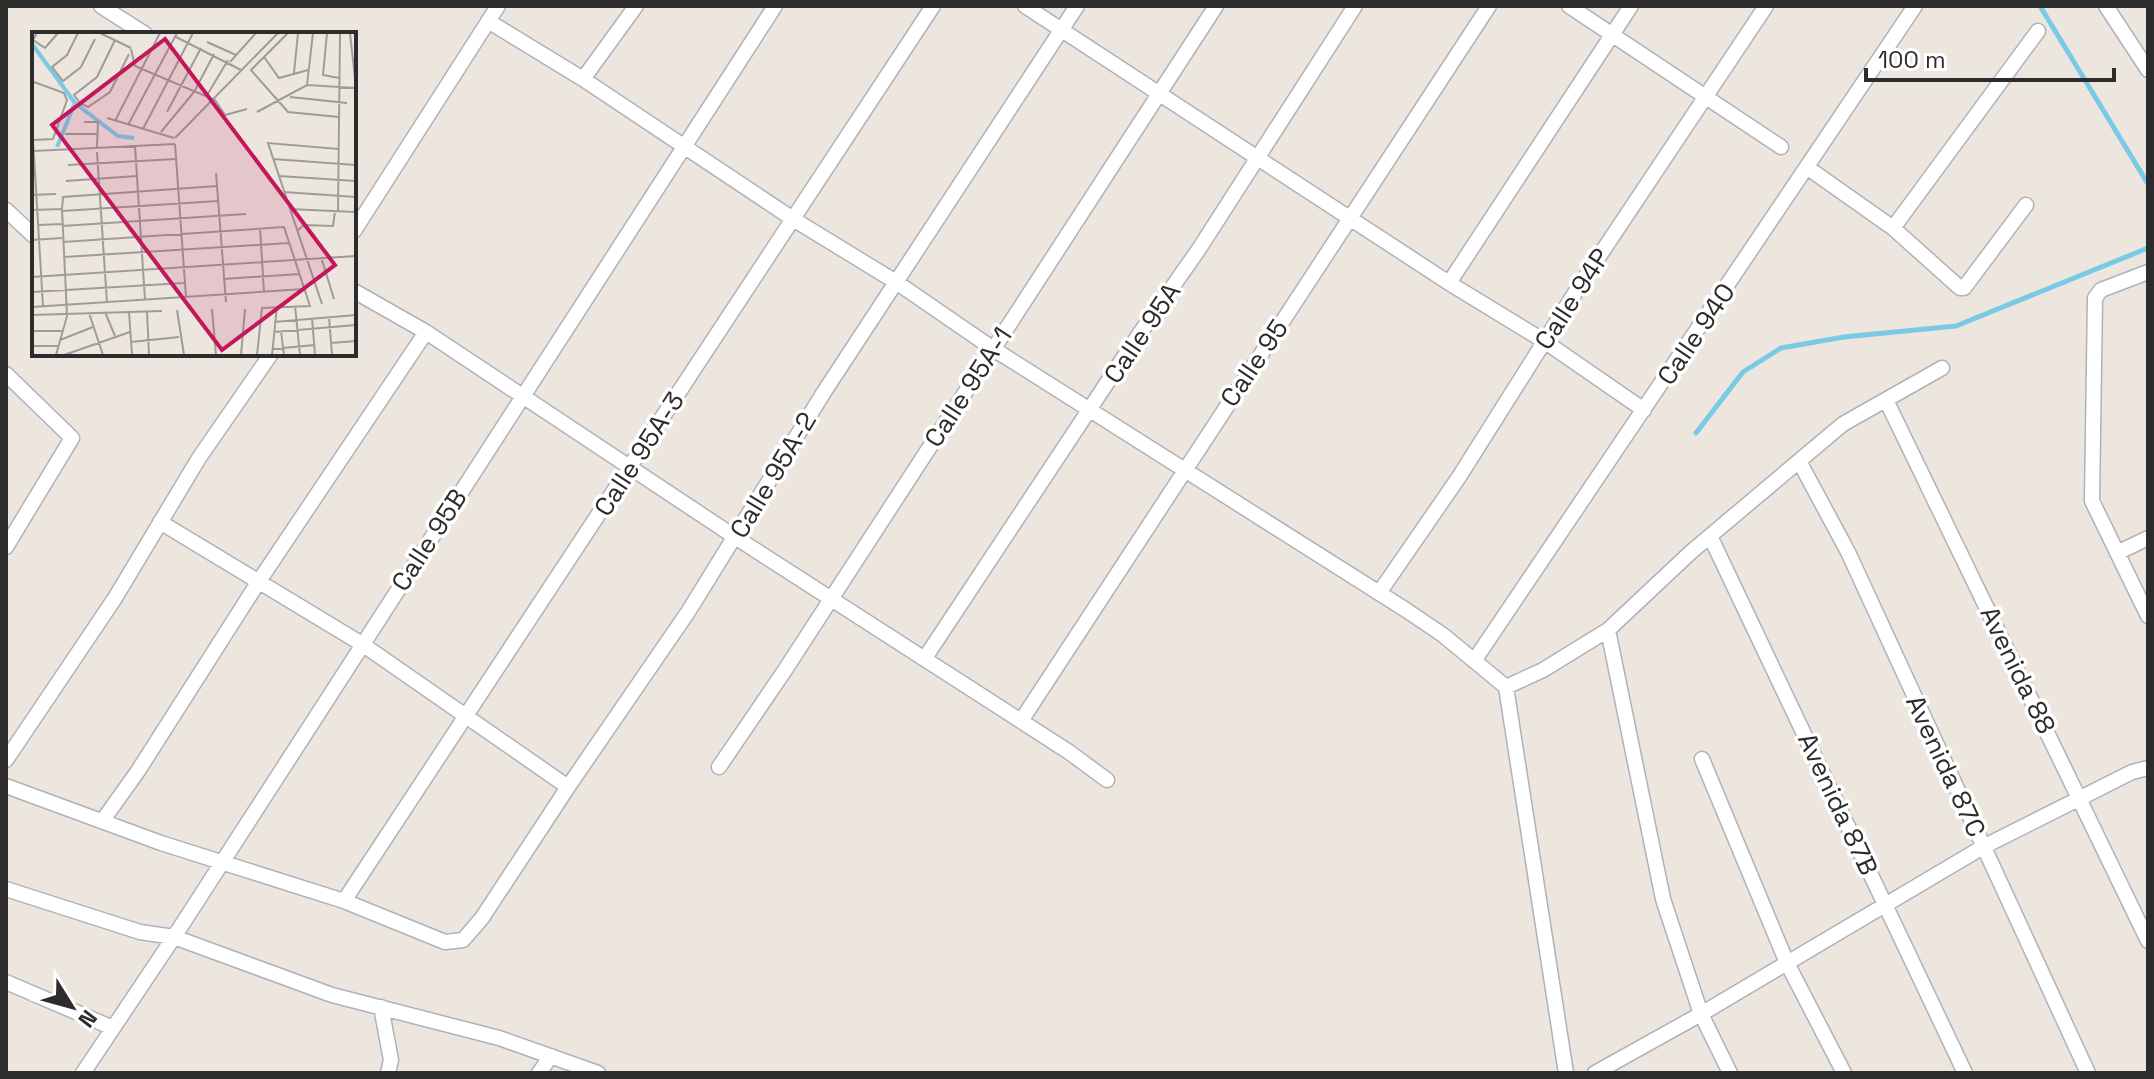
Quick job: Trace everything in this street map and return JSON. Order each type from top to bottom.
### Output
[{"type":"street","points":[[101,6],[142,32]]},
{"type":"street","points":[[356,228],[498,6]]},
{"type":"street","points":[[583,79],[636,6]]},
{"type":"street","name":"Calle 95B","points":[[83,1073],[775,6]]},
{"type":"street","name":"Calle 95A-3","points":[[344,901],[933,6]]},
{"type":"street","points":[[1025,6],[1449,283],[1544,341],[1644,410]]},
{"type":"street","name":"Calle 95A-2","points":[[344,901],[445,942],[463,940],[482,918],[688,612],[824,392],[1077,6]]},
{"type":"street","name":"Calle 95A-1","points":[[719,767],[1216,6]]},
{"type":"street","name":"Calle 95A","points":[[925,658],[1199,249],[1355,6]]},
{"type":"street","name":"Calle 95","points":[[1021,721],[1489,6]]},
{"type":"street","points":[[1569,6],[1781,147]]},
{"type":"street","points":[[1449,283],[1631,6]]},
{"type":"street","name":"Calle 94P","points":[[1379,593],[1459,477],[1544,341],[1766,6]]},
{"type":"street","name":"Calle 94O","points":[[1474,661],[1915,6]]},
{"type":"street","points":[[2106,6],[2148,70]]},
{"type":"street","points":[[488,21],[583,79],[793,219],[896,282],[992,348],[1379,593],[1443,635],[1506,687],[1566,1073]]},
{"type":"street","points":[[1893,228],[2038,31]]},
{"type":"street","points":[[1808,168],[1893,228],[1955,286],[1964,288],[2026,205]]},
{"type":"street","points":[[6,210],[32,234]]},
{"type":"street","points":[[2148,272],[2101,290],[2095,298],[2092,501],[2148,616]]},
{"type":"street","points":[[356,292],[426,332],[735,537],[1069,752],[1107,780]]},
{"type":"street","points":[[103,820],[426,332]]},
{"type":"street","points":[[6,760],[115,598],[199,458],[270,356]]},
{"type":"street","points":[[1506,687],[1543,670],[1608,630],[1710,536],[1843,424],[1942,368]]},
{"type":"street","points":[[6,374],[72,438],[11,528],[6,547]]},
{"type":"street","name":"Avenida 88","points":[[1886,400],[2148,941]]},
{"type":"street","name":"Avenida 87C","points":[[1799,461],[1848,552],[2088,1073]]},
{"type":"street","points":[[160,522],[362,644],[568,787]]},
{"type":"street","name":"Avenida 87B","points":[[1710,536],[1965,1073]]},
{"type":"street","points":[[2117,553],[2148,538]]},
{"type":"street","points":[[1608,630],[1663,899],[1701,1014],[1730,1073]]},
{"type":"street","points":[[1702,759],[1787,963],[1844,1073]]},
{"type":"street","points":[[1595,1073],[1619,1067],[1701,1014],[1983,847],[2132,772],[2148,768]]},
{"type":"street","points":[[6,786],[161,843],[344,901]]},
{"type":"street","points":[[6,889],[140,932],[174,937],[332,995],[499,1038],[598,1073]]},
{"type":"street","points":[[6,982],[113,1028]]},
{"type":"street","points":[[381,1007],[391,1060],[388,1073]]},
{"type":"street","points":[[539,1073],[551,1056]]},
{"type":"waterway","points":[[2040,6],[2148,184]]},
{"type":"waterway","points":[[1696,433],[1743,372],[1781,348],[1844,337],[1956,326],[2148,248]]}]
